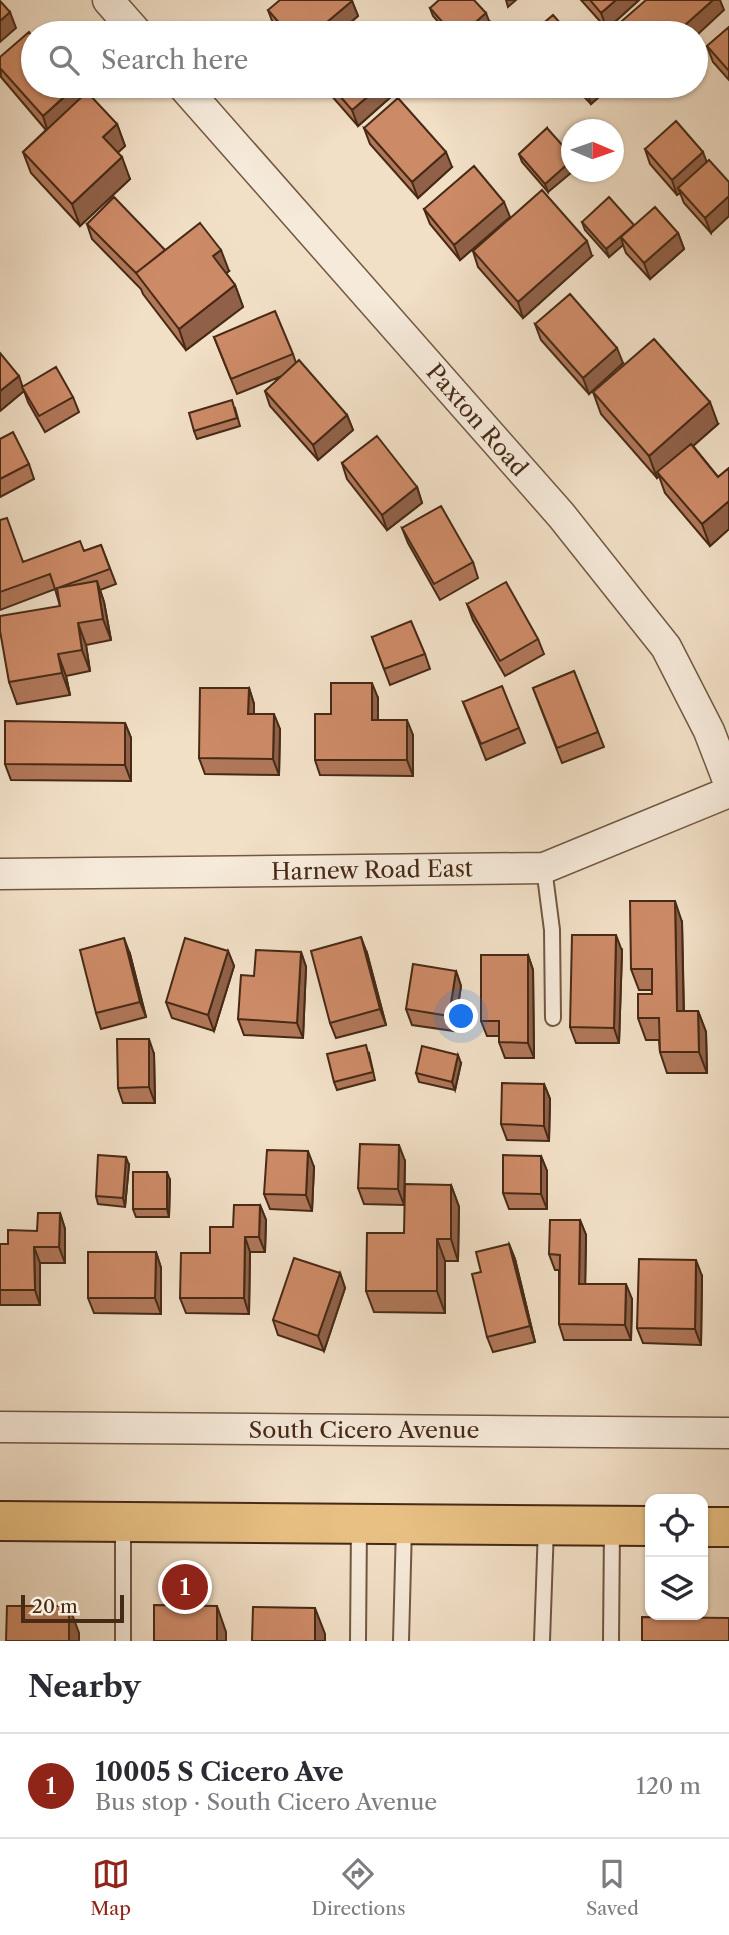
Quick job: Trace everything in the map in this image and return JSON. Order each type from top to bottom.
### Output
[{"type":"main road","points":[[0,1521],[645,1526]]},
{"type":"main road","points":[[708,1527],[729,1527]]},
{"type":"street","points":[[108,0],[126,21]]},
{"type":"street","name":"Paxton Road","points":[[194,98],[561,515],[666,647],[709,731],[729,783]]},
{"type":"street","name":"Harnew Road East","points":[[0,874],[544,868],[729,792]]},
{"type":"street","name":"South Cicero Avenue","points":[[0,1427],[729,1433]]},
{"type":"lane","points":[[544,868],[552,930],[554,1018]]},
{"type":"lane","points":[[122,1522],[123,1641]]},
{"type":"lane","points":[[358,1641],[359,1524]]},
{"type":"lane","points":[[401,1641],[404,1524]]},
{"type":"lane","points":[[542,1641],[546,1525]]},
{"type":"lane","points":[[611,1641],[612,1526]]},
{"type":"building","points":[[280,0],[352,1],[328,21],[278,21],[268,10]]},
{"type":"building","points":[[439,0],[474,0],[486,13],[477,21],[441,21],[430,8]]},
{"type":"building","points":[[590,0],[616,0],[601,13]]},
{"type":"building","points":[[646,0],[713,0],[689,21],[622,21]]},
{"type":"building","points":[[0,1],[10,12],[0,21]]},
{"type":"building","points":[[553,15],[558,21],[546,21]]},
{"type":"building","points":[[729,27],[729,71],[708,47]]},
{"type":"building","points":[[21,39],[21,91],[0,68],[0,57]]},
{"type":"building","points":[[27,98],[63,98],[43,116]]},
{"type":"building","points":[[81,98],[93,98],[117,124],[103,137],[122,157],[72,204],[23,152]]},
{"type":"building","points":[[342,98],[366,98],[352,110]]},
{"type":"building","points":[[398,98],[446,152],[412,182],[364,128]]},
{"type":"building","points":[[676,121],[703,152],[672,180],[645,149]]},
{"type":"building","points":[[547,128],[561,144],[561,170],[545,184],[519,154]]},
{"type":"building","points":[[709,160],[729,182],[729,196],[705,218],[678,188]]},
{"type":"building","points":[[474,166],[504,202],[454,245],[424,209]]},
{"type":"building","points":[[542,190],[587,241],[518,302],[473,251]]},
{"type":"building","points":[[114,197],[165,250],[136,273],[87,224]]},
{"type":"building","points":[[609,197],[634,225],[606,249],[582,222]]},
{"type":"building","points":[[655,207],[678,233],[644,263],[621,237]]},
{"type":"building","points":[[200,223],[221,250],[213,256],[235,285],[179,329],[136,273]]},
{"type":"building","points":[[570,294],[617,348],[583,378],[535,324]]},
{"type":"building","points":[[275,311],[293,354],[231,379],[214,337]]},
{"type":"building","points":[[654,339],[710,402],[649,456],[593,392]]},
{"type":"building","points":[[0,353],[19,376],[0,391]]},
{"type":"building","points":[[299,360],[347,415],[313,445],[265,391]]},
{"type":"building","points":[[56,367],[73,397],[39,416],[22,387]]},
{"type":"building","points":[[232,400],[237,418],[194,431],[189,413]]},
{"type":"building","points":[[13,432],[29,464],[0,479],[0,439]]},
{"type":"building","points":[[377,436],[417,487],[382,515],[342,463]]},
{"type":"building","points":[[691,444],[718,477],[729,468],[729,501],[702,524],[657,472]]},
{"type":"building","points":[[441,506],[473,562],[434,584],[402,528]]},
{"type":"building","points":[[7,518],[23,562],[80,541],[84,551],[101,545],[110,569],[55,589],[50,574],[0,592],[0,520]]},
{"type":"building","points":[[97,581],[103,619],[78,623],[82,650],[58,654],[62,673],[9,682],[0,616],[60,606],[57,588]]},
{"type":"building","points":[[506,582],[538,639],[500,661],[467,604]]},
{"type":"building","points":[[411,621],[425,654],[384,669],[372,637]]},
{"type":"building","points":[[574,671],[598,732],[557,748],[533,688]]},
{"type":"building","points":[[331,683],[372,683],[372,720],[407,720],[407,760],[315,760],[315,714],[331,714]]},
{"type":"building","points":[[502,686],[519,728],[481,744],[463,702]]},
{"type":"building","points":[[200,688],[249,688],[248,714],[274,714],[273,759],[199,758]]},
{"type":"building","points":[[5,721],[125,723],[125,765],[5,764]]},
{"type":"building","points":[[630,901],[675,901],[677,1011],[698,1011],[699,1052],[660,1052],[659,1018],[638,1018],[638,994],[652,994],[652,969],[631,969]]},
{"type":"building","points":[[572,935],[616,935],[614,1028],[570,1027]]},
{"type":"building","points":[[361,937],[380,1009],[330,1023],[311,951]]},
{"type":"building","points":[[124,938],[140,1002],[96,1013],[80,950]]},
{"type":"building","points":[[185,938],[228,951],[208,1015],[166,1002]]},
{"type":"building","points":[[256,950],[301,952],[297,1023],[238,1019],[241,975],[254,976]]},
{"type":"building","points":[[481,955],[528,955],[528,1043],[499,1042],[499,1021],[481,1021]]},
{"type":"building","points":[[413,964],[456,971],[449,1016],[406,1009]]},
{"type":"building","points":[[117,1039],[149,1039],[149,1087],[118,1088]]},
{"type":"building","points":[[366,1045],[373,1072],[334,1082],[327,1054]]},
{"type":"building","points":[[422,1046],[458,1055],[452,1082],[416,1073]]},
{"type":"building","points":[[502,1083],[544,1084],[544,1126],[501,1124]]},
{"type":"building","points":[[360,1144],[399,1145],[398,1189],[358,1188]]},
{"type":"building","points":[[267,1150],[308,1151],[306,1195],[264,1194]]},
{"type":"building","points":[[98,1155],[126,1157],[123,1198],[96,1196]]},
{"type":"building","points":[[503,1155],[541,1156],[541,1194],[503,1193]]},
{"type":"building","points":[[133,1172],[167,1172],[167,1209],[133,1209]]},
{"type":"building","points":[[405,1184],[451,1185],[451,1239],[437,1239],[437,1291],[366,1291],[367,1233],[404,1233]]},
{"type":"building","points":[[234,1205],[260,1205],[259,1237],[245,1237],[244,1298],[180,1298],[181,1253],[210,1253],[210,1227],[233,1227]]},
{"type":"building","points":[[38,1213],[60,1213],[59,1247],[34,1247],[35,1290],[0,1290],[0,1244],[8,1244],[8,1230],[37,1231]]},
{"type":"building","points":[[550,1220],[580,1220],[579,1284],[626,1284],[625,1325],[559,1324],[560,1255],[549,1254]]},
{"type":"building","points":[[509,1244],[530,1326],[487,1337],[472,1274],[481,1272],[476,1252]]},
{"type":"building","points":[[88,1252],[156,1252],[155,1298],[88,1298]]},
{"type":"building","points":[[294,1258],[340,1273],[318,1336],[273,1320]]},
{"type":"building","points":[[639,1259],[696,1260],[695,1329],[637,1328]]},
{"type":"building","points":[[154,1605],[217,1606],[217,1641],[154,1641]]},
{"type":"building","points":[[7,1606],[69,1606],[69,1641],[6,1641]]},
{"type":"building","points":[[253,1607],[315,1608],[315,1641],[252,1641]]},
{"type":"building","points":[[642,1617],[645,1620],[729,1618],[729,1641],[642,1641]]},
{"type":"place","name":"10005 S Cicero Ave","points":[[185,1587]]}]
